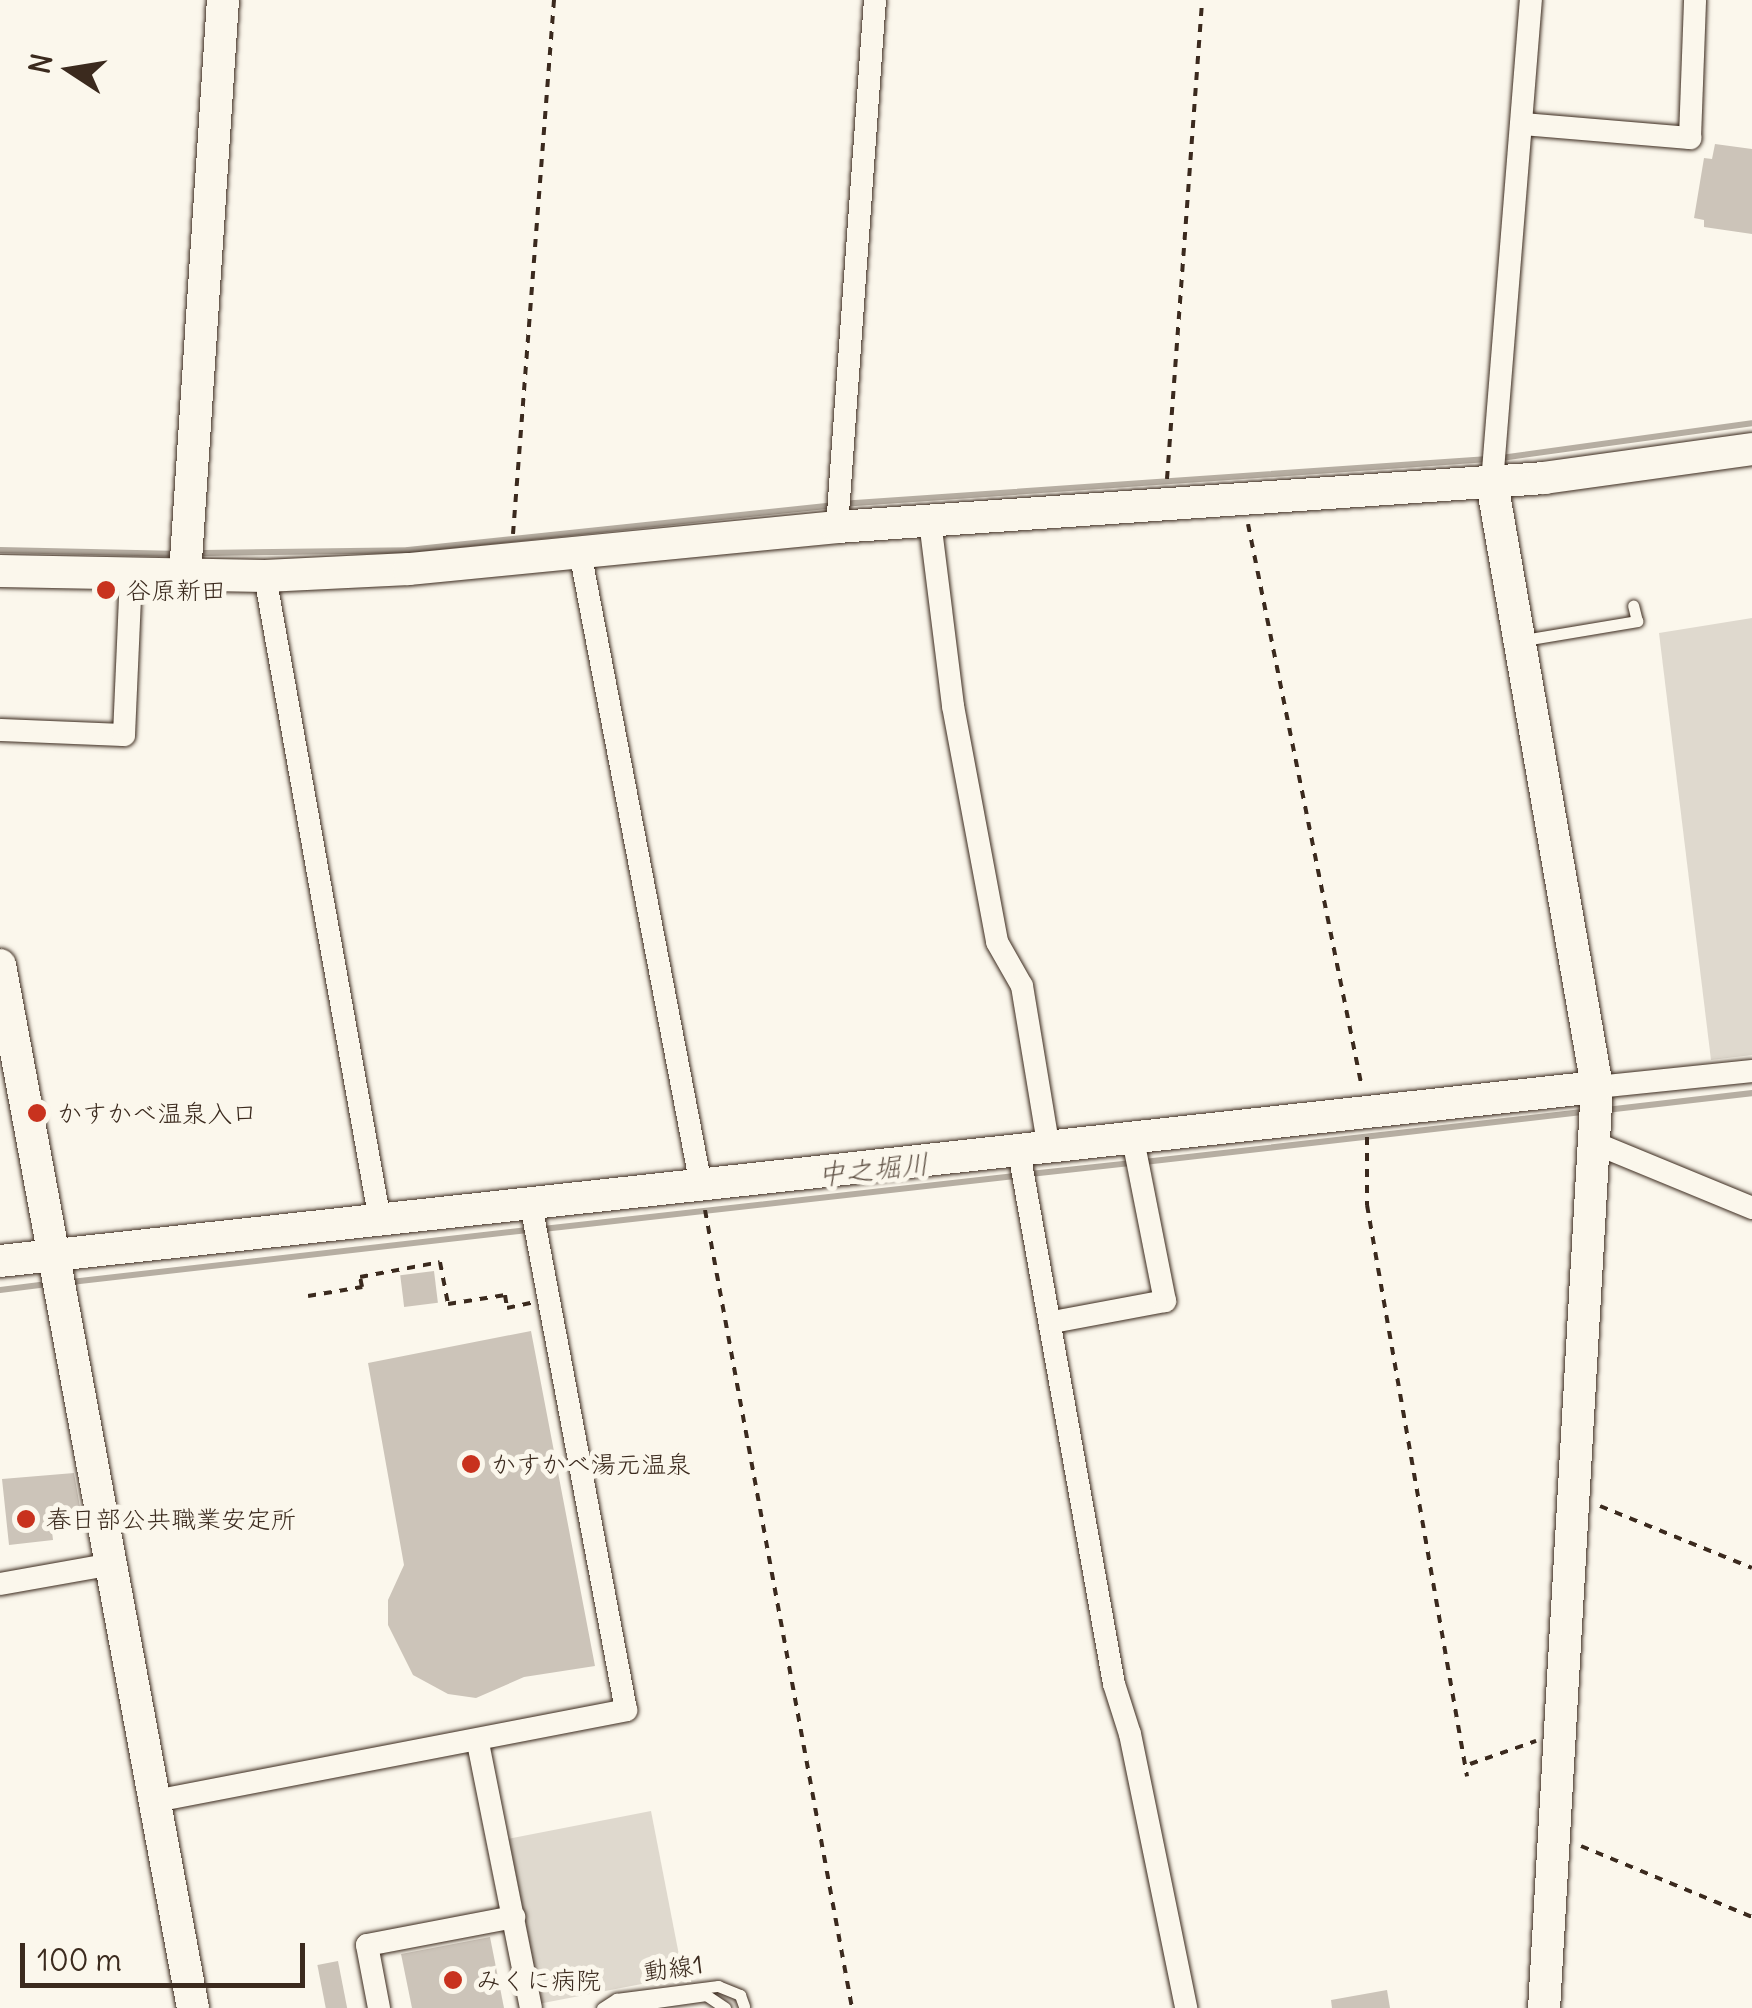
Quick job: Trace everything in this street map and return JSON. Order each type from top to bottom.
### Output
[{"type":"street","points":[[185,575],[223,0]]},
{"type":"street","points":[[838,522],[875,0]]},
{"type":"street","points":[[1530,0],[1493,477],[1597,1113],[1544,2008]]},
{"type":"street","points":[[1522,124],[1690,138],[1696,0]]},
{"type":"street","points":[[0,571],[265,576],[580,552],[838,522],[930,521],[1243,500],[1752,449]]},
{"type":"street","points":[[930,521],[953,706],[994,924],[1022,986],[1034,1150],[1053,1322],[1114,1684],[1130,1734],[1186,2008]]},
{"type":"street","points":[[580,552],[701,1186]]},
{"type":"street","points":[[0,730],[124,735],[132,574]]},
{"type":"street","points":[[265,576],[380,1221]]},
{"type":"street","points":[[0,965],[193,2008]]},
{"type":"street","points":[[0,1261],[380,1221],[534,1221],[701,1186],[1367,1114],[1597,1113],[1752,1071]]},
{"type":"street","points":[[1597,1113],[1752,1208]]},
{"type":"street","points":[[1053,1322],[1165,1301],[1133,1140]]},
{"type":"street","points":[[155,1801],[478,1743],[626,1710],[534,1221]]},
{"type":"street","points":[[0,1584],[112,1564]]},
{"type":"street","points":[[478,1743],[531,2008]]},
{"type":"street","points":[[379,2008],[368,1945],[514,1917]]},
{"type":"lane","points":[[1520,641],[1637,621],[1633,605]]},
{"type":"lane","name":"動線1","points":[[602,2008],[616,1999],[718,1986],[740,1995],[744,2006]]},
{"type":"lane","points":[[614,2008],[706,1995],[726,2008]]},
{"type":"path","points":[[514,526],[554,0]]},
{"type":"path","points":[[1168,469],[1202,0]]},
{"type":"path","points":[[1243,500],[1367,1114],[1367,1205],[1470,1764],[1467,1776]]},
{"type":"path","points":[[701,1186],[852,2008]]},
{"type":"path","points":[[308,1296],[362,1287],[360,1277],[440,1262],[448,1304],[505,1295],[507,1308],[549,1300]]},
{"type":"path","points":[[1575,1490],[1752,1568]]},
{"type":"path","points":[[1470,1764],[1559,1733]]},
{"type":"path","points":[[1556,1836],[1752,1917]]},
{"type":"shaded area","points":[[1752,618],[1752,1055],[1711,1060],[1659,633]]},
{"type":"shaded area","points":[[651,1811],[683,1976],[541,2004],[509,1839]]},
{"type":"building","points":[[1715,144],[1752,149],[1752,234],[1704,227],[1704,220],[1694,218],[1704,158],[1712,159]]},
{"type":"building","points":[[434,1271],[438,1303],[404,1307],[400,1275]]},
{"type":"building","name":"かすかべ湯元温泉","points":[[531,1331],[595,1666],[524,1677],[476,1698],[448,1694],[413,1675],[388,1625],[388,1600],[404,1565],[368,1363]]},
{"type":"building","points":[[74,1473],[80,1507],[50,1514],[53,1540],[9,1545],[2,1479]]},
{"type":"building","name":"みくに病院","points":[[490,1937],[504,2008],[412,2008],[401,1954]]},
{"type":"building","points":[[338,1961],[347,2008],[326,2008],[317,1965]]},
{"type":"building","points":[[1387,1990],[1390,2008],[1332,2008],[1331,2000]]},
{"type":"waterway","points":[[1501,458],[1752,423]]},
{"type":"waterway","points":[[204,553],[408,550],[855,503],[1488,459]]},
{"type":"waterway","points":[[0,550],[170,554]]},
{"type":"waterway","name":"中之堀川","points":[[1606,1110],[1752,1093]]},
{"type":"waterway","name":"中之堀川","points":[[1144,1162],[1584,1112]]},
{"type":"waterway","name":"中之堀川","points":[[1030,1174],[1132,1163]]},
{"type":"waterway","name":"中之堀川","points":[[543,1229],[1017,1176]]},
{"type":"waterway","name":"中之堀川","points":[[71,1282],[530,1230]]},
{"type":"waterway","name":"中之堀川","points":[[0,1290],[48,1284]]},
{"type":"place","name":"谷原新田","points":[[106,590]]},
{"type":"place","name":"かすかべ温泉入口","points":[[37,1113]]},
{"type":"place","name":"かすかべ湯元温泉","points":[[471,1464]]},
{"type":"place","name":"春日部公共職業安定所","points":[[26,1519]]},
{"type":"place","name":"みくに病院","points":[[453,1980]]}]
